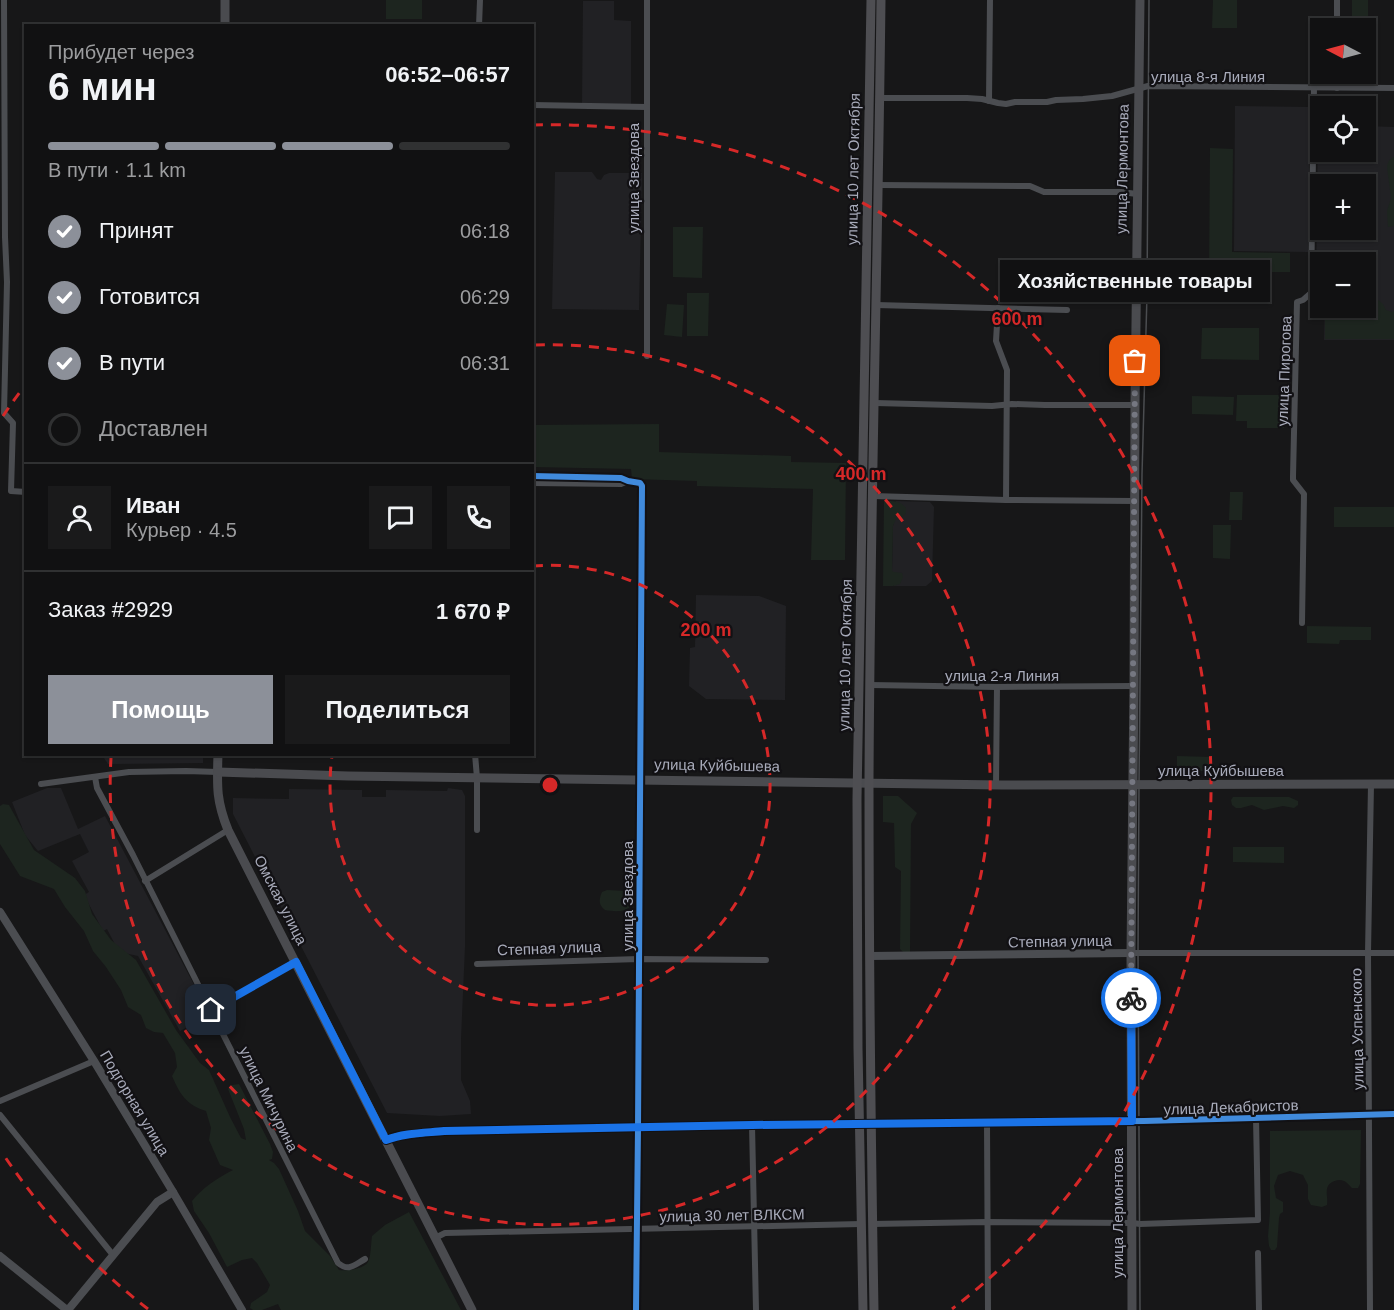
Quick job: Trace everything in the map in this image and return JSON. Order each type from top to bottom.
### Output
[{"type":"main road","points":[[225,0],[225,24]]},
{"type":"main road","name":"улица 10 лет Октября","points":[[862,1310],[858,783],[871,0]]},
{"type":"main road","name":"улица 10 лет Октября","points":[[873,1310],[869,783],[881,0]]},
{"type":"main road","name":"улица Лермонтова","points":[[1132,1310],[1131,953],[1140,0]]},
{"type":"main road","name":"Омская улица","points":[[218,756],[217,794],[228,830],[472,1310]]},
{"type":"main road","name":"улица Куйбышева","points":[[218,772],[348,776],[996,785],[1394,784]]},
{"type":"street","points":[[4,0],[2,186],[7,282],[4,413],[13,423],[11,491],[24,492]]},
{"type":"street","points":[[479,24],[480,0]]},
{"type":"street","name":"улица Звездова","points":[[647,0],[647,356]]},
{"type":"street","points":[[989,101],[990,0]]},
{"type":"street","points":[[1337,0],[1337,18]]},
{"type":"street","name":"улица 8-я Линия","points":[[880,98],[967,98],[1006,104],[1112,96],[1148,86],[1394,88]]},
{"type":"street","name":"улица Пирогова","points":[[1302,622],[1304,494],[1293,480],[1297,302],[1304,300],[1311,293],[1314,88]]},
{"type":"street","points":[[534,105],[647,108]]},
{"type":"street","points":[[878,185],[1030,186],[1044,192],[1137,194]]},
{"type":"street","points":[[876,305],[1067,310]]},
{"type":"street","points":[[998,308],[996,341],[1007,370],[1006,500]]},
{"type":"street","points":[[875,403],[992,406],[1006,404],[1135,405]]},
{"type":"street","points":[[534,476],[621,478],[628,481]]},
{"type":"street","points":[[534,483],[621,484],[628,481]]},
{"type":"street","name":"улица Звездова","points":[[628,481],[640,483],[642,486],[636,1310]]},
{"type":"street","points":[[873,496],[1134,501]]},
{"type":"street","name":"улица 2-я Линия","points":[[870,686],[1134,686]]},
{"type":"street","points":[[996,785],[997,687]]},
{"type":"street","points":[[475,756],[477,830]]},
{"type":"street","name":"улица Куйбышева","points":[[41,784],[129,772],[218,772]]},
{"type":"street","name":"улица Мичурина","points":[[94,777],[97,788],[338,1263],[344,1268],[349,1268],[365,1259]]},
{"type":"street","name":"улица Успенского","points":[[1370,1310],[1368,953],[1371,784]]},
{"type":"street","points":[[145,881],[228,830]]},
{"type":"street","name":"Подгорная улица","points":[[0,912],[94,1061],[242,1310]]},
{"type":"street","name":"Степная улица","points":[[870,956],[1394,953]]},
{"type":"street","name":"Степная улица","points":[[477,964],[639,959],[766,960]]},
{"type":"street","points":[[211,1010],[296,962]]},
{"type":"street","points":[[0,1101],[94,1061]]},
{"type":"street","name":"улица Декабристов","points":[[386,1140],[412,1133],[444,1131],[1132,1121],[1394,1114]]},
{"type":"street","points":[[0,1115],[113,1255]]},
{"type":"street","points":[[872,1224],[987,1222],[1140,1224],[1258,1220],[1256,1118]]},
{"type":"street","points":[[987,1123],[988,1310]]},
{"type":"street","points":[[752,1125],[756,1310]]},
{"type":"street","points":[[0,1257],[67,1310],[157,1202],[173,1191]]},
{"type":"street","name":"улица 30 лет ВЛКСМ","points":[[435,1238],[445,1233],[861,1224]]},
{"type":"street","points":[[1258,1253],[1259,1310]]},
{"type":"shaded area","points":[[386,0],[422,0],[422,19],[386,19]]},
{"type":"shaded area","points":[[1213,0],[1237,0],[1237,28],[1212,28]]},
{"type":"shaded area","points":[[1352,0],[1368,0],[1368,18],[1352,18]]},
{"type":"shaded area","points":[[583,1],[614,1],[614,20],[631,21],[631,104],[582,104]]},
{"type":"shaded area","points":[[1235,106],[1310,107],[1308,252],[1234,251]]},
{"type":"shaded area","points":[[1376,126],[1394,127],[1394,340],[1324,340],[1325,318],[1376,318],[1376,252],[1316,252],[1317,240],[1376,240],[1376,174],[1317,174],[1318,162],[1376,162]]},
{"type":"shaded area","points":[[1210,148],[1233,149],[1232,252],[1290,253],[1290,272],[1269,272],[1269,283],[1209,283]]},
{"type":"shaded area","points":[[1394,157],[1394,226],[1388,227],[1387,211],[1391,198],[1387,167],[1389,161]]},
{"type":"shaded area","points":[[555,172],[592,172],[597,179],[601,180],[609,173],[642,173],[639,310],[552,309]]},
{"type":"shaded area","points":[[673,227],[703,227],[702,278],[673,277]]},
{"type":"shaded area","points":[[687,293],[709,293],[708,336],[687,336]]},
{"type":"shaded area","points":[[1376,298],[1386,310],[1394,311],[1394,339],[1325,339],[1325,318],[1376,318]]},
{"type":"shaded area","points":[[667,304],[684,305],[682,337],[664,335]]},
{"type":"shaded area","points":[[1202,328],[1259,328],[1259,360],[1201,359]]},
{"type":"shaded area","points":[[1237,395],[1284,395],[1284,428],[1247,428],[1247,421],[1236,421]]},
{"type":"shaded area","points":[[1192,396],[1234,397],[1233,415],[1192,414]]},
{"type":"shaded area","points":[[659,424],[659,452],[791,456],[791,462],[846,463],[845,560],[811,560],[813,489],[697,486],[697,481],[632,479],[631,469],[534,467],[534,425]]},
{"type":"shaded area","points":[[1230,492],[1243,492],[1242,520],[1229,520]]},
{"type":"shaded area","points":[[884,501],[899,502],[906,508],[906,513],[901,519],[896,519],[893,526],[892,571],[902,573],[903,577],[900,584],[893,586],[883,586]]},
{"type":"shaded area","points":[[896,501],[930,502],[934,507],[932,581],[926,586],[894,586],[893,526]]},
{"type":"shaded area","points":[[1334,507],[1394,507],[1394,527],[1334,527]]},
{"type":"shaded area","points":[[1213,525],[1231,525],[1230,559],[1213,558]]},
{"type":"shaded area","points":[[696,595],[759,596],[786,606],[785,700],[706,699],[689,686],[690,648],[695,647]]},
{"type":"shaded area","points":[[1307,626],[1371,627],[1371,640],[1340,640],[1339,644],[1307,643]]},
{"type":"shaded area","points":[[103,756],[203,756],[203,763],[108,764]]},
{"type":"shaded area","points":[[1177,756],[1212,757],[1212,771],[1177,771]]},
{"type":"shaded area","points":[[47,788],[61,788],[78,829],[105,816],[210,1015],[180,1031],[138,956],[119,952],[107,929],[103,931],[84,895],[89,892],[72,861],[89,852],[80,834],[38,851],[25,835],[12,802]]},
{"type":"shaded area","points":[[448,788],[462,790],[465,796],[465,947],[461,1080],[470,1101],[471,1114],[440,1116],[387,1113],[233,814],[233,798],[289,799],[289,789],[362,790],[362,797],[386,797],[386,790],[447,791]]},
{"type":"shaded area","points":[[883,796],[898,796],[917,813],[911,824],[910,954],[900,949],[901,871],[895,867],[894,823],[883,822]]},
{"type":"shaded area","points":[[1233,797],[1289,797],[1298,801],[1298,805],[1294,808],[1283,806],[1264,810],[1252,805],[1236,808],[1232,805]]},
{"type":"shaded area","points":[[9,805],[34,850],[75,878],[85,891],[92,914],[111,940],[136,960],[176,1030],[200,1063],[209,1070],[241,1138],[246,1140],[228,1089],[232,1085],[239,1084],[270,1144],[273,1152],[272,1159],[269,1160],[279,1169],[305,1231],[330,1256],[339,1270],[355,1269],[366,1264],[370,1257],[372,1236],[385,1225],[409,1212],[461,1310],[281,1310],[278,1304],[262,1310],[250,1308],[251,1303],[267,1292],[270,1285],[252,1258],[227,1267],[194,1211],[192,1201],[196,1196],[211,1183],[233,1170],[220,1165],[209,1140],[211,1128],[206,1111],[193,1106],[181,1093],[172,1076],[177,1067],[175,1053],[163,1033],[146,1028],[141,1015],[128,1007],[121,990],[93,951],[84,931],[54,889],[20,876],[0,844],[0,806]]},
{"type":"shaded area","points":[[1233,847],[1284,847],[1284,863],[1233,862]]},
{"type":"shaded area","points":[[626,891],[632,898],[632,904],[623,911],[605,910],[600,904],[600,899],[602,892]]},
{"type":"shaded area","points":[[1361,1130],[1360,1184],[1358,1188],[1352,1188],[1342,1180],[1331,1183],[1327,1189],[1327,1205],[1322,1207],[1311,1205],[1308,1199],[1308,1185],[1303,1175],[1290,1171],[1278,1175],[1274,1186],[1276,1198],[1283,1202],[1283,1212],[1279,1218],[1277,1247],[1271,1250],[1268,1236],[1270,1131]]},
{"type":"tram line","points":[[1140,1310],[1139,785],[1149,0]]},
{"type":"cycle path","points":[[534,476],[621,478],[640,483],[642,486],[636,1310]]},
{"type":"cycle path","points":[[386,1140],[397,1136],[444,1131],[1144,1121],[1394,1114]]},
{"type":"way so far","points":[[1131,998],[1135,361]]},
{"type":"place","name":"Хозяйственные товары","points":[[1135,361]]},
{"type":"route","points":[[211,1010],[296,962],[386,1140],[412,1133],[444,1131],[1132,1121],[1131,998]]}]
